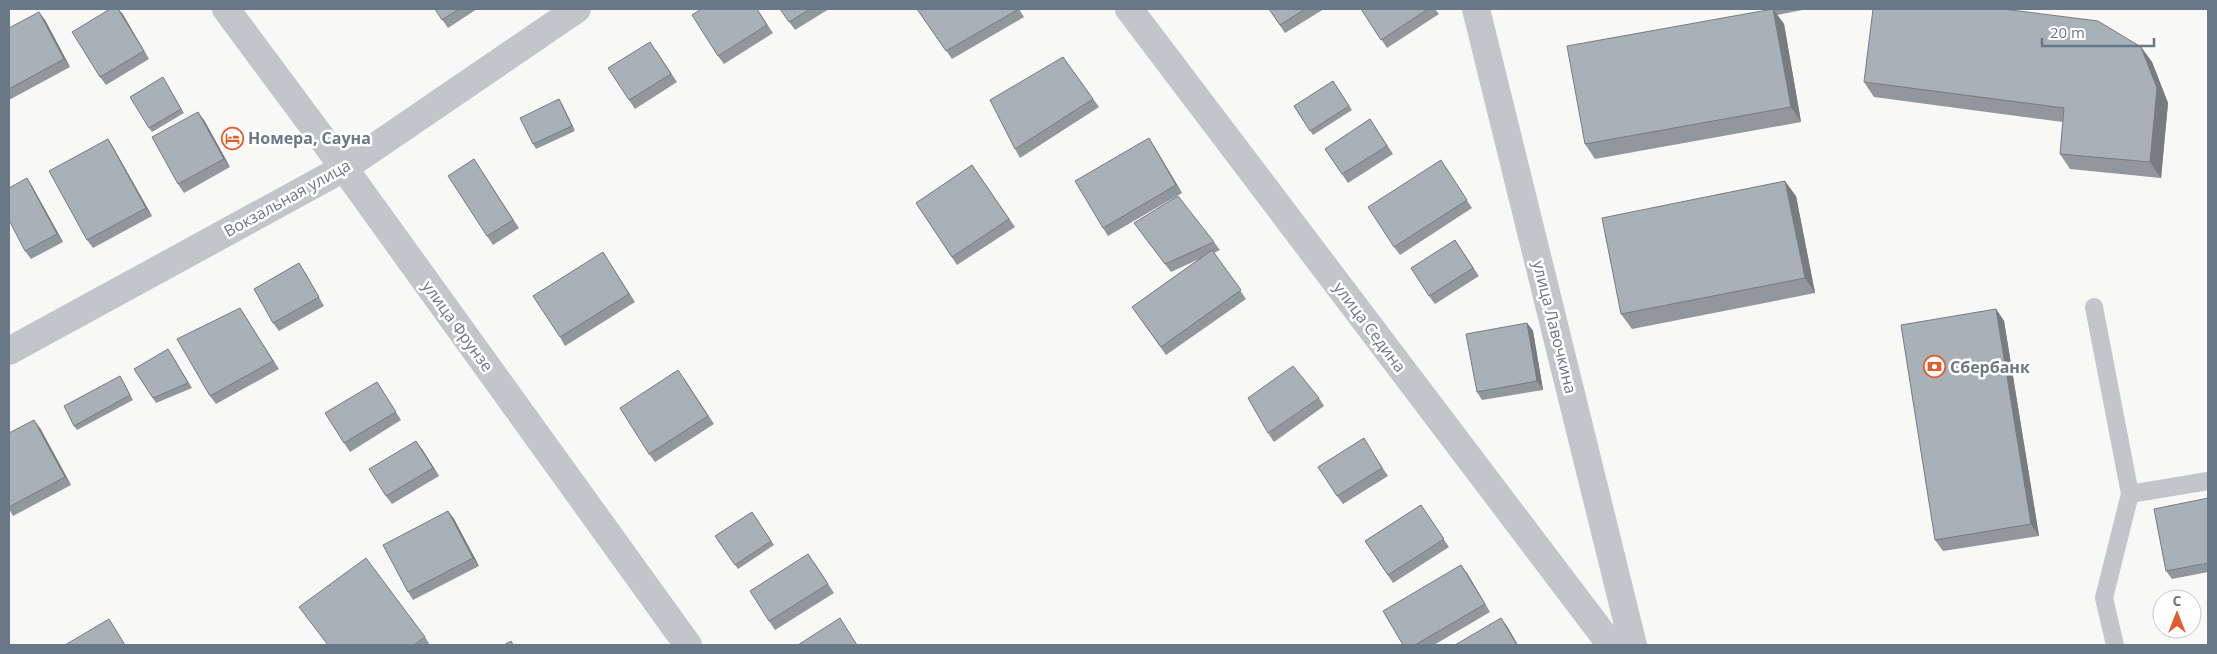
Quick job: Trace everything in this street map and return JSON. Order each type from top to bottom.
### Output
[{"type":"street","name":"улица Фрунзе","points":[[226,9],[344,168],[688,645]]},
{"type":"street","name":"Вокзальная улица","points":[[9,351],[344,168],[577,9]]},
{"type":"street","name":"улица Седина","points":[[1129,9],[1611,645]]},
{"type":"street","name":"улица Лавочкина","points":[[1476,9],[1633,645]]},
{"type":"lane","points":[[2094,307],[2130,494],[2104,598],[2115,645]]},
{"type":"lane","points":[[2130,494],[2208,481]]},
{"type":"building","points":[[110,9],[118,9],[144,51],[100,77],[72,32]]},
{"type":"building","points":[[435,9],[459,9],[442,20]]},
{"type":"building","points":[[701,9],[757,9],[767,25],[718,56],[692,15]]},
{"type":"building","points":[[780,9],[810,9],[789,22]]},
{"type":"building","points":[[917,9],[1019,9],[946,51]]},
{"type":"building","points":[[1269,9],[1305,9],[1280,25]]},
{"type":"building","points":[[1361,9],[1428,9],[1381,40]]},
{"type":"building","points":[[1773,9],[1791,107],[1585,144],[1567,46]]},
{"type":"building","points":[[1873,9],[2003,9],[2098,21],[2141,47],[2157,88],[2150,162],[2060,154],[2064,108],[1864,82]]},
{"type":"building","points":[[39,12],[64,59],[9,89],[9,28]]},
{"type":"building","points":[[650,42],[671,74],[629,100],[608,68]]},
{"type":"building","points":[[1063,57],[1093,99],[1015,149],[990,100]]},
{"type":"building","points":[[163,77],[181,109],[149,128],[130,97]]},
{"type":"building","points":[[1333,81],[1349,106],[1310,131],[1294,106]]},
{"type":"building","points":[[559,99],[572,126],[533,144],[520,118]]},
{"type":"building","points":[[198,112],[224,159],[178,184],[152,137]]},
{"type":"building","points":[[1370,119],[1387,146],[1342,174],[1325,149]]},
{"type":"building","points":[[1149,138],[1176,185],[1103,228],[1075,181]]},
{"type":"building","points":[[108,139],[146,208],[87,240],[49,171]]},
{"type":"building","points":[[474,159],[513,220],[487,236],[448,176]]},
{"type":"building","points":[[1441,160],[1467,200],[1394,247],[1368,207]]},
{"type":"building","points":[[972,165],[1009,219],[952,257],[916,203]]},
{"type":"building","points":[[27,178],[57,234],[25,251],[9,220],[9,188]]},
{"type":"building","points":[[1785,181],[1805,278],[1621,314],[1602,218]]},
{"type":"building","points":[[1178,196],[1214,242],[1165,264],[1134,223]]},
{"type":"building","points":[[1455,240],[1473,268],[1429,296],[1411,268]]},
{"type":"building","points":[[1212,250],[1241,290],[1161,347],[1132,307]]},
{"type":"building","points":[[603,252],[629,294],[560,337],[533,296]]},
{"type":"building","points":[[299,263],[319,297],[273,323],[254,289]]},
{"type":"building","points":[[240,308],[273,361],[210,396],[177,339]]},
{"type":"building","points":[[1996,309],[2031,524],[1935,540],[1901,325]]},
{"type":"building","points":[[1527,323],[1537,381],[1477,392],[1466,334]]},
{"type":"building","points":[[168,349],[188,383],[153,398],[134,369]]},
{"type":"building","points":[[1293,366],[1319,398],[1268,433],[1248,398]]},
{"type":"building","points":[[678,370],[708,416],[649,454],[620,408]]},
{"type":"building","points":[[120,376],[130,395],[74,426],[64,406]]},
{"type":"building","points":[[377,382],[396,412],[344,443],[325,413]]},
{"type":"building","points":[[34,420],[65,477],[9,507],[9,433]]},
{"type":"building","points":[[1364,438],[1382,468],[1337,496],[1318,467]]},
{"type":"building","points":[[416,441],[433,468],[386,496],[369,469]]},
{"type":"building","points":[[2208,498],[2208,563],[2166,571],[2154,509]]},
{"type":"building","points":[[1421,505],[1444,539],[1388,575],[1365,541]]},
{"type":"building","points":[[448,511],[473,558],[408,592],[383,545]]},
{"type":"building","points":[[752,512],[771,541],[735,565],[715,536]]},
{"type":"building","points":[[808,554],[828,584],[769,621],[750,591]]},
{"type":"building","points":[[366,558],[425,637],[414,645],[328,645],[299,607]]},
{"type":"building","points":[[1461,565],[1485,604],[1415,645],[1403,645],[1383,611]]},
{"type":"building","points":[[840,618],[857,645],[798,645]]},
{"type":"building","points":[[1501,618],[1517,645],[1455,645]]},
{"type":"building","points":[[109,619],[125,645],[65,645]]},
{"type":"building","points":[[511,641],[513,645],[504,645]]},
{"type":"place","name":"Номера, Сауна","points":[[232,138]]},
{"type":"place","name":"Сбербанк","points":[[1934,367]]}]
